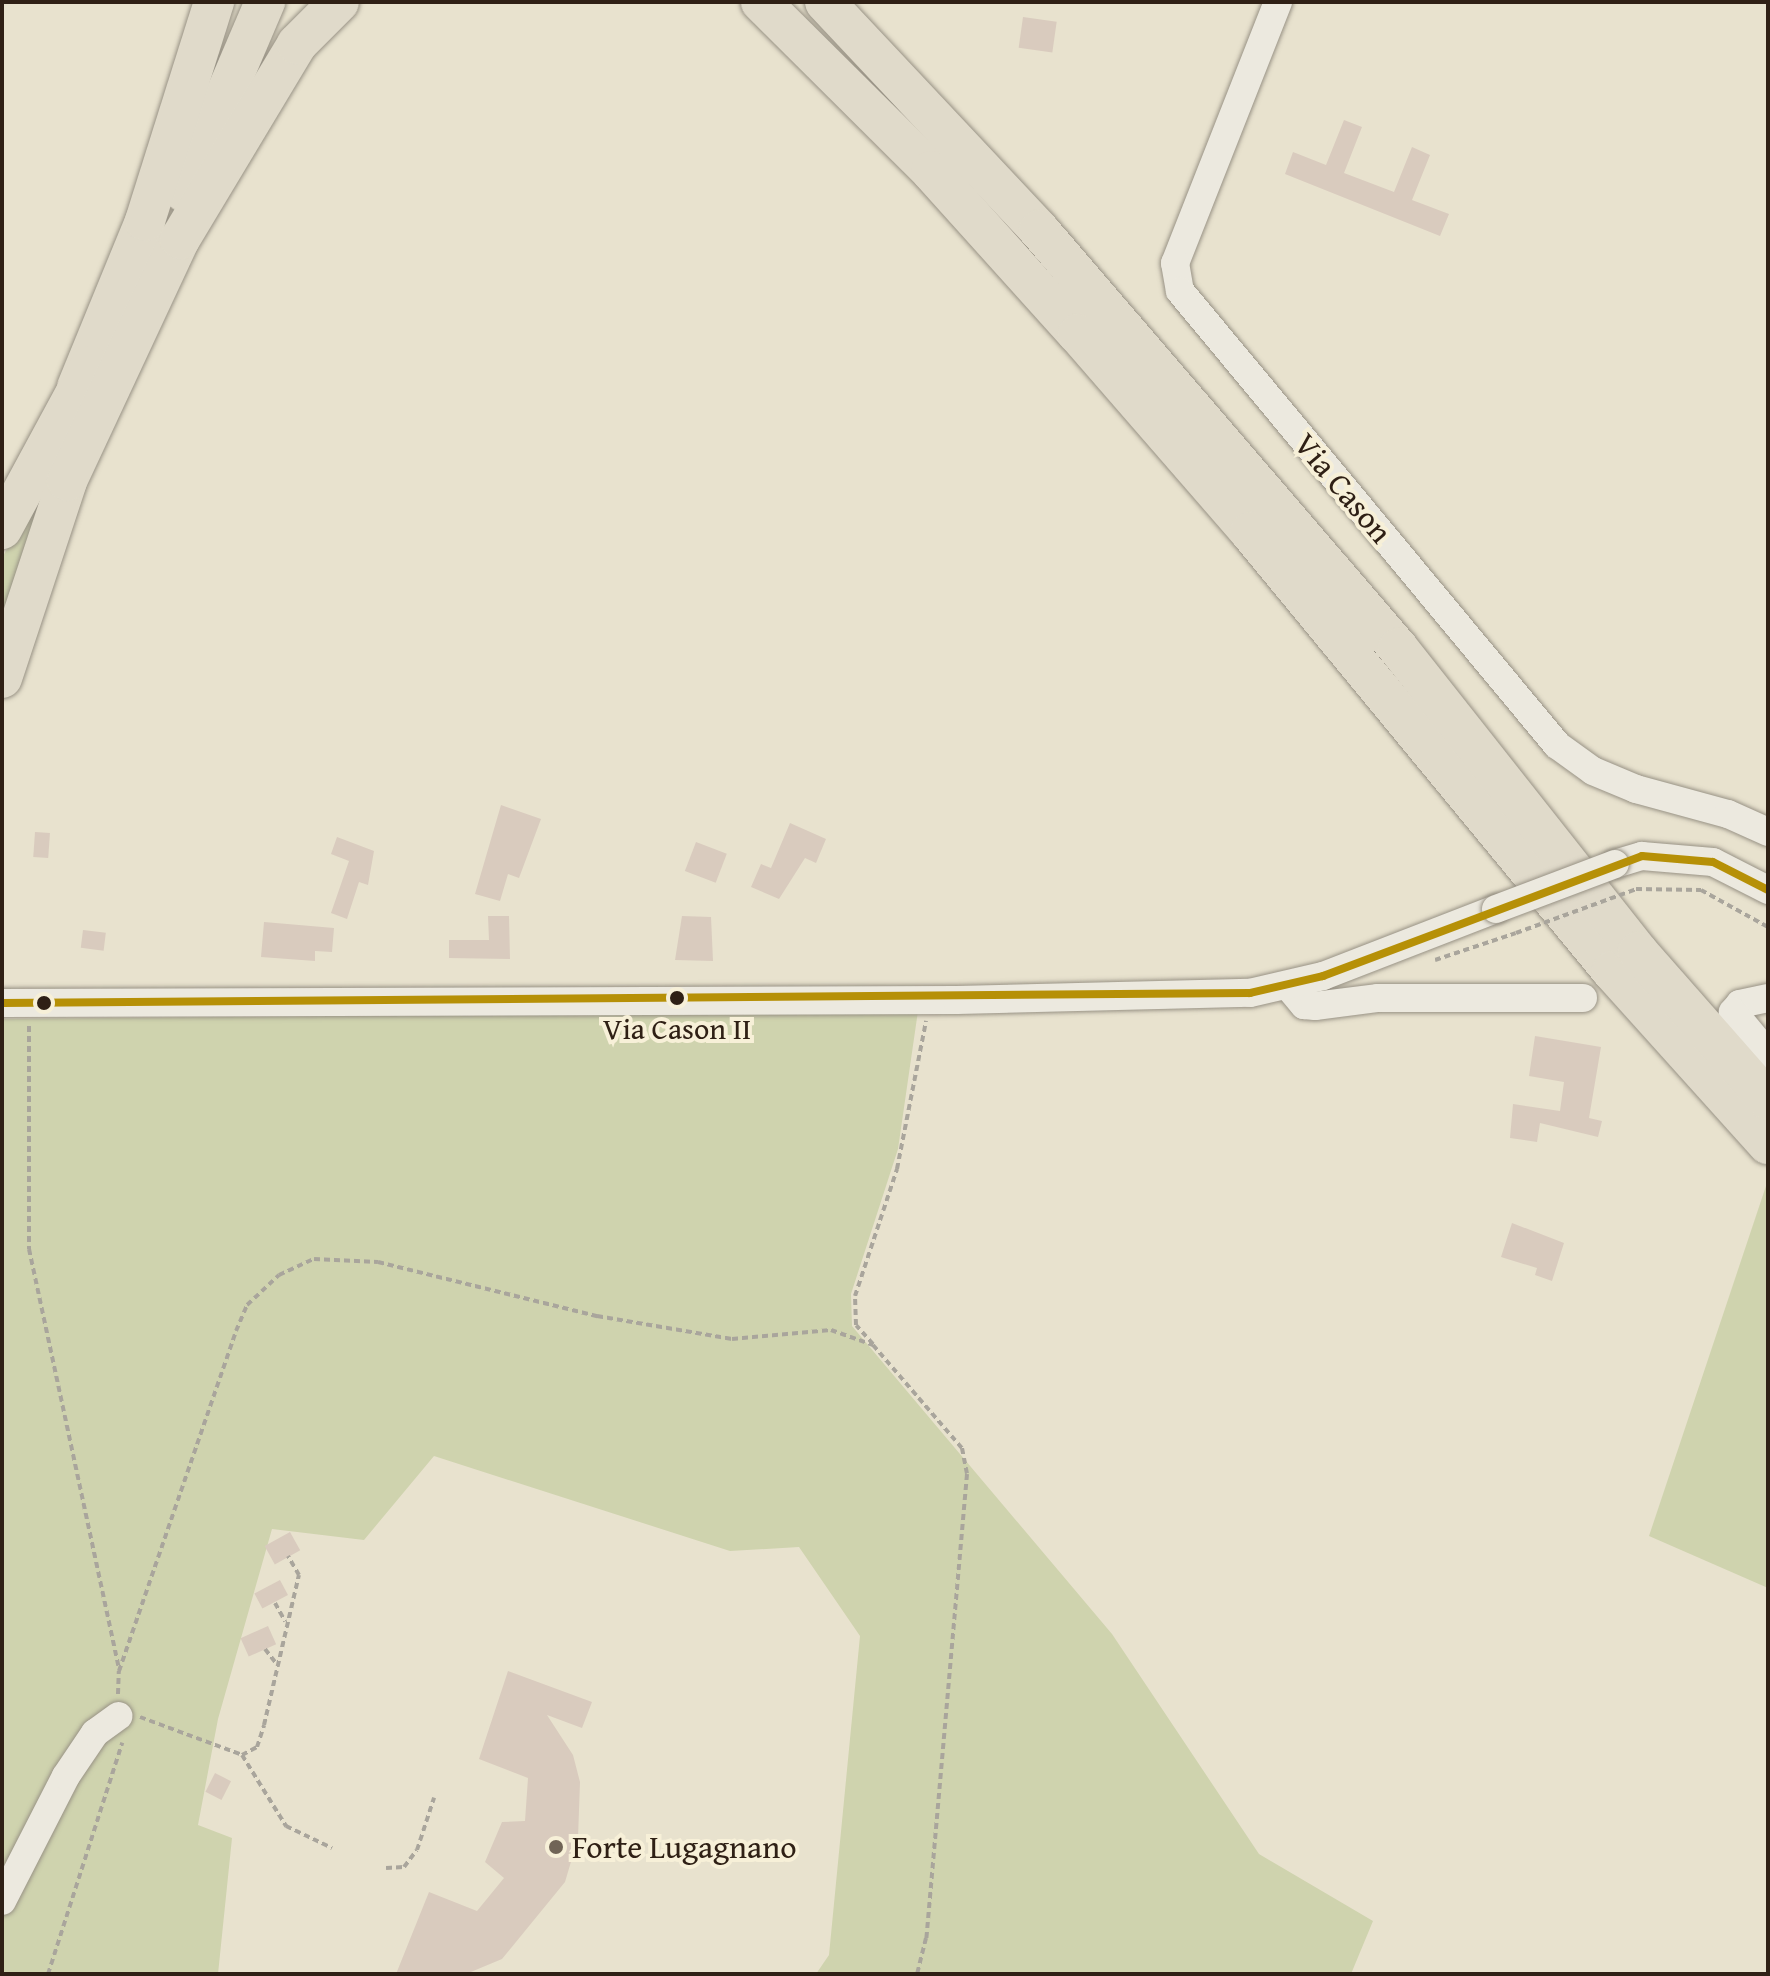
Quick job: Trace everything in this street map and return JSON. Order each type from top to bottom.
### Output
[{"type":"highway","points":[[2,678],[50,475],[77,387],[145,221],[214,2]]},
{"type":"highway","points":[[2,529],[50,475],[117,376],[196,212],[297,44],[339,2]]},
{"type":"highway","points":[[748,2],[811,49]]},
{"type":"highway","points":[[761,2],[811,49],[1078,334],[1250,532],[1612,971],[1768,1144]]},
{"type":"highway","points":[[825,2],[1039,230],[1398,648],[1638,952],[1768,1100]]},
{"type":"highway","points":[[117,376],[151,267],[264,11]]},
{"type":"highway","points":[[77,387],[151,267]]},
{"type":"street","name":"Via Cason","points":[[1278,2],[1175,263],[1180,291],[1557,745],[1593,771],[1636,789],[1728,814],[1768,832]]},
{"type":"street","points":[[14,1003],[931,1000],[1195,996],[1288,986],[1642,856],[1713,862],[1768,890]]},
{"type":"street","points":[[1288,986],[1304,1005],[1315,1006],[1378,998],[1583,998]]},
{"type":"street","points":[[1768,998],[1740,1004],[1733,1012],[1768,1054]]},
{"type":"street","points":[[2,1901],[66,1776],[95,1733],[118,1716]]},
{"type":"path","points":[[1516,933],[1636,889],[1701,890],[1768,927]]},
{"type":"path","points":[[917,1974],[926,1938],[967,1474],[962,1448],[856,1325],[855,1296],[903,1145],[931,1000]]},
{"type":"path","points":[[14,1003],[33,1148],[29,1249],[119,1671],[118,1716],[123,1747],[48,1974]]},
{"type":"path","points":[[119,1671],[247,1305],[279,1275],[314,1259],[378,1262],[597,1316],[732,1339],[831,1330],[873,1345]]},
{"type":"path","points":[[242,1755],[257,1747],[299,1575],[288,1556]]},
{"type":"path","points":[[275,1603],[286,1623]]},
{"type":"path","points":[[265,1649],[276,1663]]},
{"type":"path","points":[[118,1716],[144,1717],[242,1755],[286,1826],[332,1848]]},
{"type":"path","points":[[386,1868],[404,1867],[417,1850],[434,1798]]},
{"type":"green space","points":[[43,484],[58,489],[2,649],[2,558]]},
{"type":"green space","points":[[918,1011],[898,1149],[851,1294],[852,1326],[1112,1634],[1259,1854],[1373,1921],[1351,1974],[816,1974],[829,1955],[860,1636],[799,1547],[730,1551],[434,1456],[364,1540],[272,1529],[218,1719],[198,1825],[232,1838],[218,1974],[2,1974],[2,1019]]},
{"type":"green space","points":[[1768,1180],[1768,1588],[1649,1536]]},
{"type":"building","points":[[1023,17],[1057,22],[1052,52],[1019,48]]},
{"type":"building","points":[[1344,120],[1362,127],[1344,173],[1394,192],[1412,147],[1430,155],[1412,200],[1449,214],[1440,236],[1285,174],[1293,152],[1326,165]]},
{"type":"building","points":[[501,805],[541,819],[519,878],[508,874],[500,901],[475,894]]},
{"type":"building","points":[[790,823],[826,839],[816,863],[805,858],[779,899],[751,887],[761,864],[771,868]]},
{"type":"building","points":[[35,832],[50,833],[48,858],[33,857]]},
{"type":"building","points":[[337,837],[374,851],[368,885],[359,882],[347,919],[331,913],[349,861],[331,854]]},
{"type":"building","points":[[696,842],[727,854],[716,883],[685,871]]},
{"type":"building","points":[[488,916],[509,916],[510,959],[449,958],[449,940],[489,940]]},
{"type":"building","points":[[682,916],[711,917],[713,961],[675,960]]},
{"type":"building","points":[[264,922],[334,928],[332,952],[315,951],[315,961],[261,957]]},
{"type":"building","points":[[83,930],[106,933],[104,951],[81,948]]},
{"type":"building","points":[[1535,1036],[1601,1047],[1589,1118],[1602,1121],[1598,1137],[1540,1123],[1537,1142],[1510,1138],[1513,1104],[1560,1111],[1564,1082],[1529,1076]]},
{"type":"building","points":[[1512,1223],[1564,1243],[1552,1281],[1535,1275],[1537,1268],[1501,1257]]},
{"type":"building","points":[[290,1532],[300,1550],[275,1564],[265,1546]]},
{"type":"building","points":[[280,1580],[288,1595],[262,1609],[254,1594]]},
{"type":"building","points":[[268,1626],[276,1644],[249,1656],[241,1638]]},
{"type":"building","points":[[508,1671],[592,1702],[582,1728],[547,1715],[573,1755],[580,1782],[578,1838],[565,1882],[502,1959],[466,1974],[396,1974],[429,1892],[477,1911],[504,1878],[485,1862],[502,1822],[525,1821],[528,1778],[479,1759]]},
{"type":"building","points":[[215,1773],[231,1781],[222,1800],[205,1792]]},
{"type":"transit line","points":[[2,1003],[1250,993],[1323,976],[1642,856],[1713,862],[1768,890]]},
{"type":"place","name":"Via Cason II","points":[[677,998]]},
{"type":"place","name":"Forte Lugagnano","points":[[556,1847]]}]
